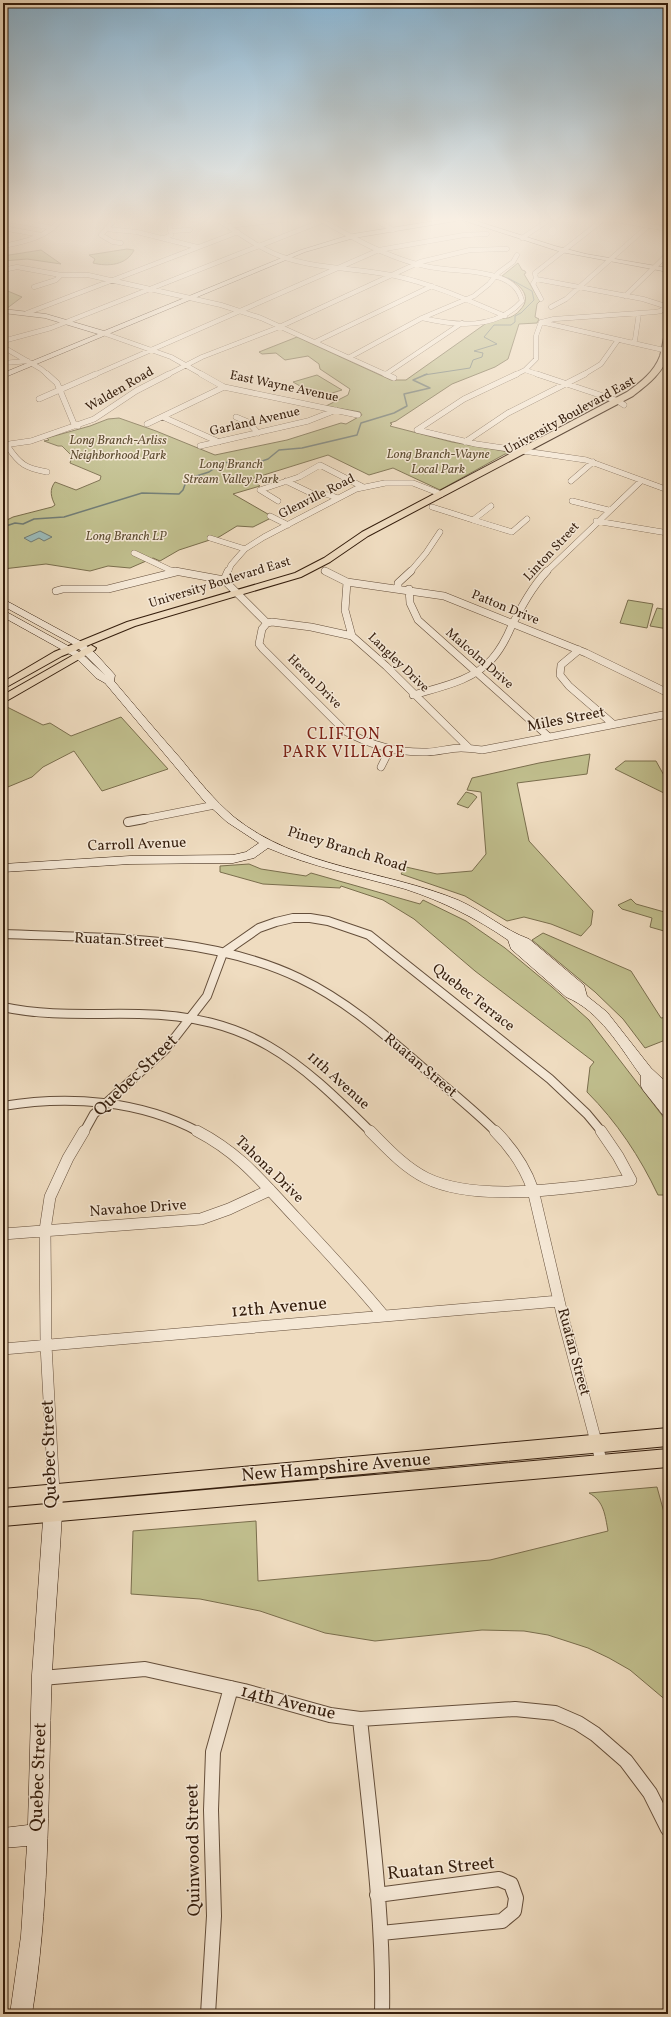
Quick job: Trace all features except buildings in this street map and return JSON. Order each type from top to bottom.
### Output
[{"type":"main road","name":"University Boulevard East","points":[[242,598],[315,567],[365,534],[523,451],[621,403],[652,376],[667,351],[668,336]]},
{"type":"main road","name":"University Boulevard East","points":[[3,686],[68,649],[84,647],[115,638],[169,620],[295,583],[325,571],[378,535],[534,453],[659,380]]},
{"type":"main road","name":"University Boulevard East","points":[[3,700],[78,655],[84,647]]},
{"type":"main road","name":"New Hampshire Avenue","points":[[3,1517],[53,1502],[668,1437]]},
{"type":"main road","name":"New Hampshire Avenue","points":[[3,1498],[53,1502],[602,1464],[668,1458]]},
{"type":"street","name":"East Wayne Avenue","points":[[17,312],[66,322],[151,350],[187,365],[224,387],[358,415]]},
{"type":"street","points":[[3,341],[32,334],[91,312]]},
{"type":"street","points":[[3,376],[30,363],[158,312]]},
{"type":"street","points":[[39,400],[235,312]]},
{"type":"street","points":[[245,312],[281,326],[394,378]]},
{"type":"street","name":"Walden Road","points":[[7,446],[30,441],[78,426],[94,419],[136,391],[187,365],[214,352],[281,326],[311,312]]},
{"type":"street","points":[[316,342],[378,312]]},
{"type":"street","points":[[350,357],[422,318],[437,312]]},
{"type":"street","points":[[496,312],[505,316]]},
{"type":"street","points":[[422,318],[439,322],[462,323],[489,321],[505,316],[510,312]]},
{"type":"street","points":[[541,322],[554,319],[653,312]]},
{"type":"street","points":[[656,312],[667,314]]},
{"type":"street","points":[[632,343],[635,340],[639,313]]},
{"type":"street","points":[[541,322],[667,351]]},
{"type":"street","points":[[541,322],[536,335],[536,359],[525,370],[464,399],[417,430],[465,442],[570,457],[593,462],[668,490]]},
{"type":"street","points":[[386,374],[462,323]]},
{"type":"street","points":[[465,442],[508,413],[566,384],[601,364],[618,340]]},
{"type":"street","points":[[3,347],[49,376],[61,390],[74,424],[78,426]]},
{"type":"street","points":[[3,363],[30,363]]},
{"type":"street","points":[[525,370],[621,403]]},
{"type":"street","points":[[147,424],[224,387]]},
{"type":"street","name":"Garland Avenue","points":[[200,446],[308,421],[336,410]]},
{"type":"street","points":[[163,417],[219,442]]},
{"type":"street","points":[[236,417],[248,422],[258,433]]},
{"type":"street","points":[[3,428],[3,433]]},
{"type":"street","points":[[3,440],[18,462],[33,469],[47,472]]},
{"type":"street","points":[[572,481],[593,462]]},
{"type":"street","points":[[278,501],[260,490],[286,481],[320,465],[363,487]]},
{"type":"street","points":[[286,481],[313,494],[331,495],[338,498]]},
{"type":"street","name":"Linton Street","points":[[413,695],[456,682],[477,672],[491,660],[499,649],[537,582],[596,521],[641,481]]},
{"type":"street","name":"Glenville Road","points":[[224,580],[231,565],[246,549],[264,537],[288,526],[338,498],[363,487],[385,483],[413,483],[441,494]]},
{"type":"street","points":[[572,501],[608,510]]},
{"type":"street","points":[[473,520],[491,506]]},
{"type":"street","points":[[432,507],[512,532],[527,519]]},
{"type":"street","points":[[270,516],[288,526]]},
{"type":"street","points":[[596,521],[668,533]]},
{"type":"street","points":[[398,588],[398,583],[418,566],[420,560],[432,547],[440,532]]},
{"type":"street","points":[[210,538],[246,549]]},
{"type":"street","points":[[134,553],[176,572],[224,580],[246,604],[269,622]]},
{"type":"street","name":"Patton Drive","points":[[325,571],[347,582],[409,589],[444,596],[579,650],[632,673],[668,693]]},
{"type":"street","points":[[56,591],[63,589],[108,589],[176,572]]},
{"type":"street","points":[[347,582],[344,595],[348,629],[352,636]]},
{"type":"street","name":"Malcolm Drive","points":[[409,589],[410,603],[418,620],[549,737]]},
{"type":"street","name":"Piney Branch Road","points":[[3,602],[84,647],[110,675],[109,681]]},
{"type":"street","name":"Piney Branch Road","points":[[3,613],[78,655],[99,678],[109,681],[173,758],[215,805],[231,820],[267,843],[318,863],[410,887],[454,903],[487,920],[514,938],[515,946],[571,994],[581,996],[606,1021],[648,1073],[660,1082],[668,1093]]},
{"type":"street","name":"Langley Drive","points":[[269,622],[311,627],[352,636],[386,666],[413,695],[469,748]]},
{"type":"street","name":"Heron Drive","points":[[269,622],[259,636],[258,644],[345,730],[360,739],[390,749],[427,752],[469,748]]},
{"type":"street","points":[[579,650],[561,665],[560,675],[568,686],[613,724]]},
{"type":"street","name":"Miles Street","points":[[469,748],[482,750],[668,714]]},
{"type":"street","points":[[381,767],[390,749]]},
{"type":"street","points":[[128,822],[215,805]]},
{"type":"street","name":"Carroll Avenue","points":[[3,868],[130,860],[234,858],[250,854],[267,843]]},
{"type":"street","name":"Quebec Terrace","points":[[223,953],[254,929],[276,921],[295,918],[319,918],[342,923],[369,935],[560,1086],[590,1116],[623,1163],[631,1180],[592,1185]]},
{"type":"street","name":"Ruatan Street","points":[[3,934],[175,944],[247,959],[290,974],[343,1004],[396,1044],[491,1127],[516,1155],[524,1168],[533,1190],[559,1301],[598,1444],[602,1464]]},
{"type":"street","name":"Quebec Street","points":[[21,2014],[32,1953],[36,1895],[42,1678],[53,1502],[46,1345],[45,1230],[50,1197],[68,1158],[94,1114],[166,1049],[191,1018],[207,996],[223,953]]},
{"type":"street","name":"11th Avenue","points":[[3,1007],[12,1010],[57,1013],[155,1014],[191,1018],[242,1032],[278,1050],[312,1075],[407,1166],[432,1181],[475,1190],[533,1190],[592,1185]]},
{"type":"street","name":"Piney Branch Road","points":[[648,1073],[648,1086],[668,1110]]},
{"type":"street","name":"Tahona Drive","points":[[3,1106],[36,1101],[106,1104],[153,1113],[188,1126],[217,1141],[248,1167],[270,1190],[350,1275],[383,1315]]},
{"type":"street","name":"Navahoe Drive","points":[[3,1234],[201,1219],[229,1209],[270,1190]]},
{"type":"street","name":"12th Avenue","points":[[3,1349],[559,1301]]},
{"type":"street","name":"14th Avenue","points":[[42,1678],[145,1669],[232,1688],[330,1715],[360,1719],[515,1709],[537,1710],[559,1715],[586,1728],[606,1742],[643,1783],[668,1829]]},
{"type":"street","name":"Quinwood Street","points":[[208,2014],[214,1916],[211,1810],[213,1752],[232,1688]]},
{"type":"street","name":"Ruatan Street","points":[[360,1719],[381,1933],[383,1970],[382,2014]]},
{"type":"street","points":[[3,1838],[37,1835]]},
{"type":"street","name":"Ruatan Street","points":[[377,1894],[499,1879],[511,1884],[516,1898],[514,1912],[502,1921],[381,1933]]},
{"type":"green space","points":[[518,312],[536,312],[535,317],[539,319],[537,323],[519,324],[508,359],[495,367],[452,384],[396,421],[390,423],[392,424],[390,426],[452,442],[509,452],[509,454],[505,454],[440,490],[393,468],[369,475],[328,455],[251,479],[260,486],[233,494],[273,517],[253,527],[237,526],[219,537],[179,550],[160,561],[153,558],[130,568],[108,566],[90,571],[46,564],[3,569],[3,522],[13,517],[55,505],[51,494],[55,482],[76,490],[100,480],[101,476],[70,463],[72,456],[62,446],[44,441],[49,440],[47,438],[90,426],[108,419],[119,418],[215,455],[287,440],[341,423],[346,424],[362,415],[360,412],[326,406],[348,395],[350,389],[320,369],[319,364],[308,356],[285,360],[276,353],[262,354],[259,352],[297,337],[391,380],[406,380],[495,317],[509,318]]},
{"type":"green space","points":[[317,375],[342,390],[319,397],[293,382]]},
{"type":"green space","points":[[628,600],[653,604],[647,628],[620,623]]},
{"type":"green space","points":[[657,608],[668,610],[668,629],[650,626]]},
{"type":"green space","points":[[3,705],[43,725],[50,723],[71,736],[121,717],[168,769],[102,791],[74,751],[43,767],[32,777],[3,789]]},
{"type":"green space","points":[[590,754],[587,774],[517,783],[529,841],[593,911],[591,925],[581,936],[551,924],[524,917],[507,921],[465,896],[401,874],[406,867],[437,874],[472,871],[486,854],[481,792],[467,790],[472,778],[539,763]]},
{"type":"green space","points":[[625,761],[656,761],[666,779],[668,779],[668,795],[615,769]]},
{"type":"green space","points":[[466,792],[477,797],[468,808],[457,804]]},
{"type":"green space","points":[[249,864],[261,869],[306,876],[311,873],[420,904],[423,900],[466,921],[505,948],[589,1020],[668,1123],[668,1195],[658,1195],[644,1167],[627,1140],[598,1103],[587,1092],[590,1067],[594,1062],[475,971],[414,919],[383,900],[341,886],[340,888],[263,884],[220,872],[220,866]]},
{"type":"green space","points":[[631,899],[636,904],[668,913],[668,922],[664,931],[650,927],[652,918],[622,909],[618,905]]},
{"type":"green space","points":[[543,933],[631,971],[661,1018],[668,1017],[668,1039],[645,1048],[623,1019],[595,992],[532,940]]},
{"type":"green space","points":[[657,1487],[668,1527],[668,1702],[630,1670],[609,1658],[588,1648],[548,1635],[524,1631],[482,1630],[375,1641],[325,1633],[260,1611],[200,1599],[131,1594],[133,1531],[256,1521],[258,1581],[490,1560],[608,1531],[605,1514],[601,1504],[589,1493]]},
{"type":"water","points":[[40,531],[52,537],[44,541],[39,538],[31,542],[24,538]]},
{"type":"waterway","points":[[425,375],[470,368],[473,360],[482,357],[483,353],[474,351],[497,344],[484,337],[494,325],[511,325],[515,322],[515,316],[522,312]]},
{"type":"waterway","points":[[3,527],[15,523],[23,524],[34,519],[64,517],[142,493],[179,494],[183,490],[187,479],[209,472],[224,462],[238,465],[253,464],[268,459],[279,450],[302,448],[357,435],[361,423],[394,413],[407,406],[404,394],[430,388],[413,380],[425,375]]},
{"type":"district","name":"CLIFTON PARK VILLAGE","points":[[344,744]]},
{"type":"park label","name":"Long Branch-Arliss Neighborhood Park","points":[[118,448]]},
{"type":"park label","name":"Long Branch-Wayne Local Park","points":[[438,462]]},
{"type":"park label","name":"Long Branch Stream Valley Park","points":[[231,472]]},
{"type":"park label","name":"Long Branch LP","points":[[126,537]]}]
